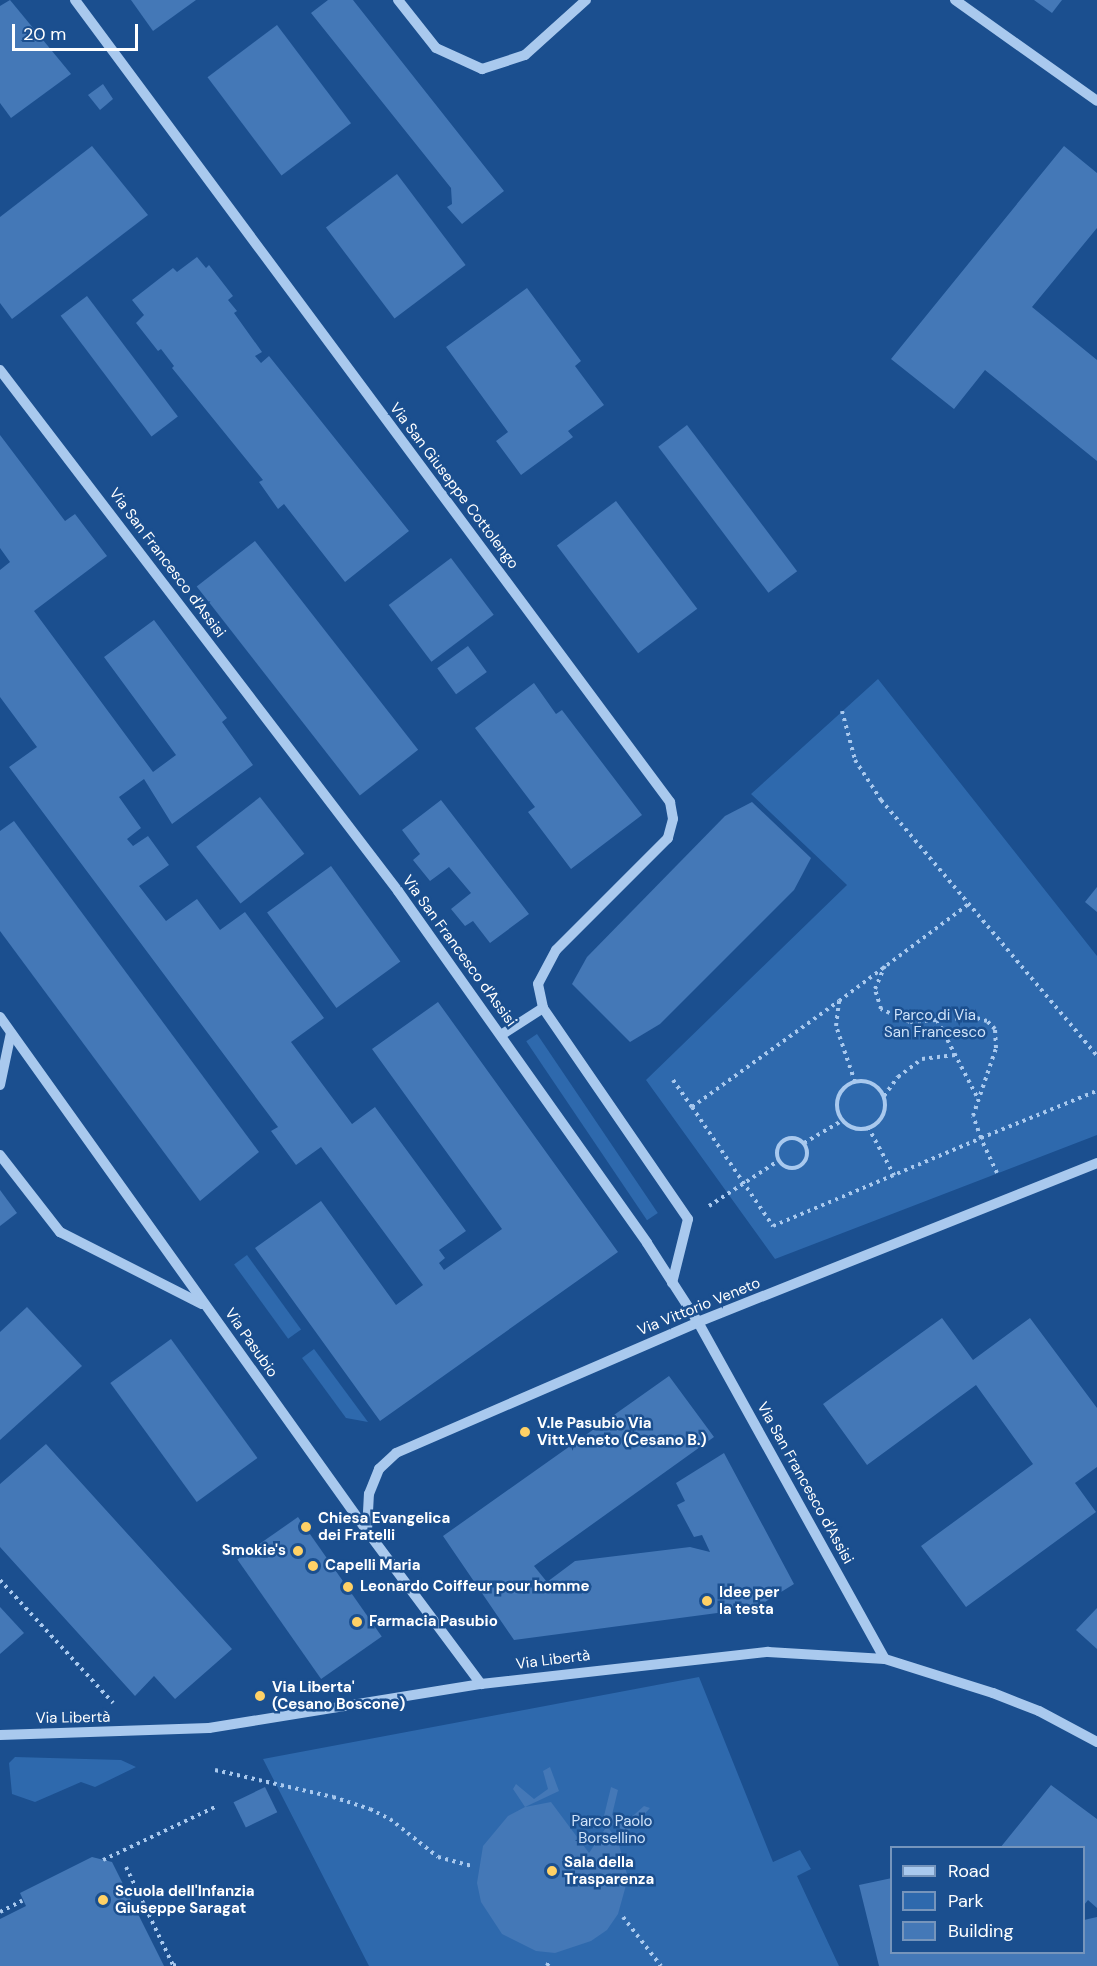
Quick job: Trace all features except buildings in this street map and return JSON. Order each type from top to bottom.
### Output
[{"type":"street","name":"Via San Giuseppe Cottolengo","points":[[75,0],[670,802],[673,819],[668,838],[556,950],[538,984],[543,1008]]},
{"type":"street","points":[[398,0],[436,48],[482,69],[525,55],[586,0]]},
{"type":"street","points":[[955,0],[1097,101]]},
{"type":"street","name":"Via San Francesco d'Assisi","points":[[0,370],[398,891],[501,1035],[672,1283],[698,1322],[885,1659]]},
{"type":"street","points":[[501,1035],[543,1008],[688,1219],[672,1283]]},
{"type":"street","name":"Via Pasubio","points":[[0,1017],[367,1531],[481,1684]]},
{"type":"street","points":[[0,1084],[11,1033]]},
{"type":"street","points":[[0,1155],[60,1232],[205,1305]]},
{"type":"street","name":"Via Vittorio Veneto","points":[[367,1531],[369,1494],[380,1469],[396,1453],[698,1322],[1097,1163]]},
{"type":"street","name":"Via Libertà","points":[[0,1735],[209,1728],[481,1684],[768,1652],[885,1659],[1002,1696],[1097,1742]]},
{"type":"path","points":[[842,711],[855,760],[881,800],[1097,1056]]},
{"type":"path","points":[[692,1107],[970,903]]},
{"type":"path","points":[[885,966],[875,989],[881,1009],[910,1022],[973,1017],[987,1021],[994,1029],[996,1048],[977,1098],[973,1116],[1008,1199]]},
{"type":"path","points":[[839,1000],[836,1026],[855,1082]]},
{"type":"path","points":[[937,1020],[977,1098]]},
{"type":"path","points":[[884,1096],[874,1084],[855,1082],[842,1091],[837,1101],[843,1120],[850,1126],[868,1126],[882,1118],[884,1096],[898,1077],[922,1059],[955,1055]]},
{"type":"path","points":[[673,1080],[773,1226],[1097,1091]]},
{"type":"path","points":[[804,1143],[843,1120]]},
{"type":"path","points":[[868,1126],[894,1175]]},
{"type":"path","points":[[793,1138],[804,1143],[807,1157],[799,1168],[783,1166],[778,1161],[778,1146],[784,1140],[793,1138]]},
{"type":"path","points":[[688,1219],[746,1185],[778,1161]]},
{"type":"path","points":[[0,1580],[141,1732]]},
{"type":"path","points":[[215,1770],[322,1794],[370,1809],[390,1819],[438,1857],[471,1866]]},
{"type":"path","points":[[103,1860],[215,1807]]},
{"type":"path","points":[[126,1867],[173,1965],[178,1966]]},
{"type":"path","points":[[0,1912],[22,1901]]},
{"type":"path","points":[[623,1917],[661,1966]]},
{"type":"path","points":[[547,1966],[550,1960]]},
{"type":"green space","name":"Parco di Via San Francesco","points":[[878,679],[1097,956],[1097,1135],[775,1259],[646,1080],[847,885],[751,794]]},
{"type":"green space","points":[[537,1034],[658,1213],[647,1220],[526,1041]]},
{"type":"green space","points":[[247,1255],[301,1329],[288,1339],[234,1264]]},
{"type":"green space","points":[[314,1349],[368,1422],[346,1418],[302,1358]]},
{"type":"green space","name":"Parco Paolo Borsellino","points":[[699,1677],[773,1862],[800,1850],[811,1869],[797,1876],[839,1966],[369,1966],[263,1759]]},
{"type":"green space","points":[[15,1757],[121,1760],[136,1767],[95,1787],[81,1782],[35,1802],[12,1794],[9,1763]]},
{"type":"place","name":"V.le Pasubio Via Vitt.Veneto (Cesano B.)","points":[[525,1432]]},
{"type":"place","name":"Chiesa Evangelica dei Fratelli","points":[[306,1527]]},
{"type":"place","name":"Smokie's","points":[[298,1551]]},
{"type":"place","name":"Capelli Maria","points":[[313,1566]]},
{"type":"place","name":"Leonardo Coiffeur pour homme","points":[[348,1587]]},
{"type":"place","name":"Idee per la testa","points":[[707,1601]]},
{"type":"place","name":"Farmacia Pasubio","points":[[357,1622]]},
{"type":"place","name":"Via Liberta' (Cesano Boscone)","points":[[260,1696]]},
{"type":"place","name":"Sala della Trasparenza","points":[[552,1871]]},
{"type":"place","name":"Scuola dell'Infanzia Giuseppe Saragat","points":[[103,1900]]}]
